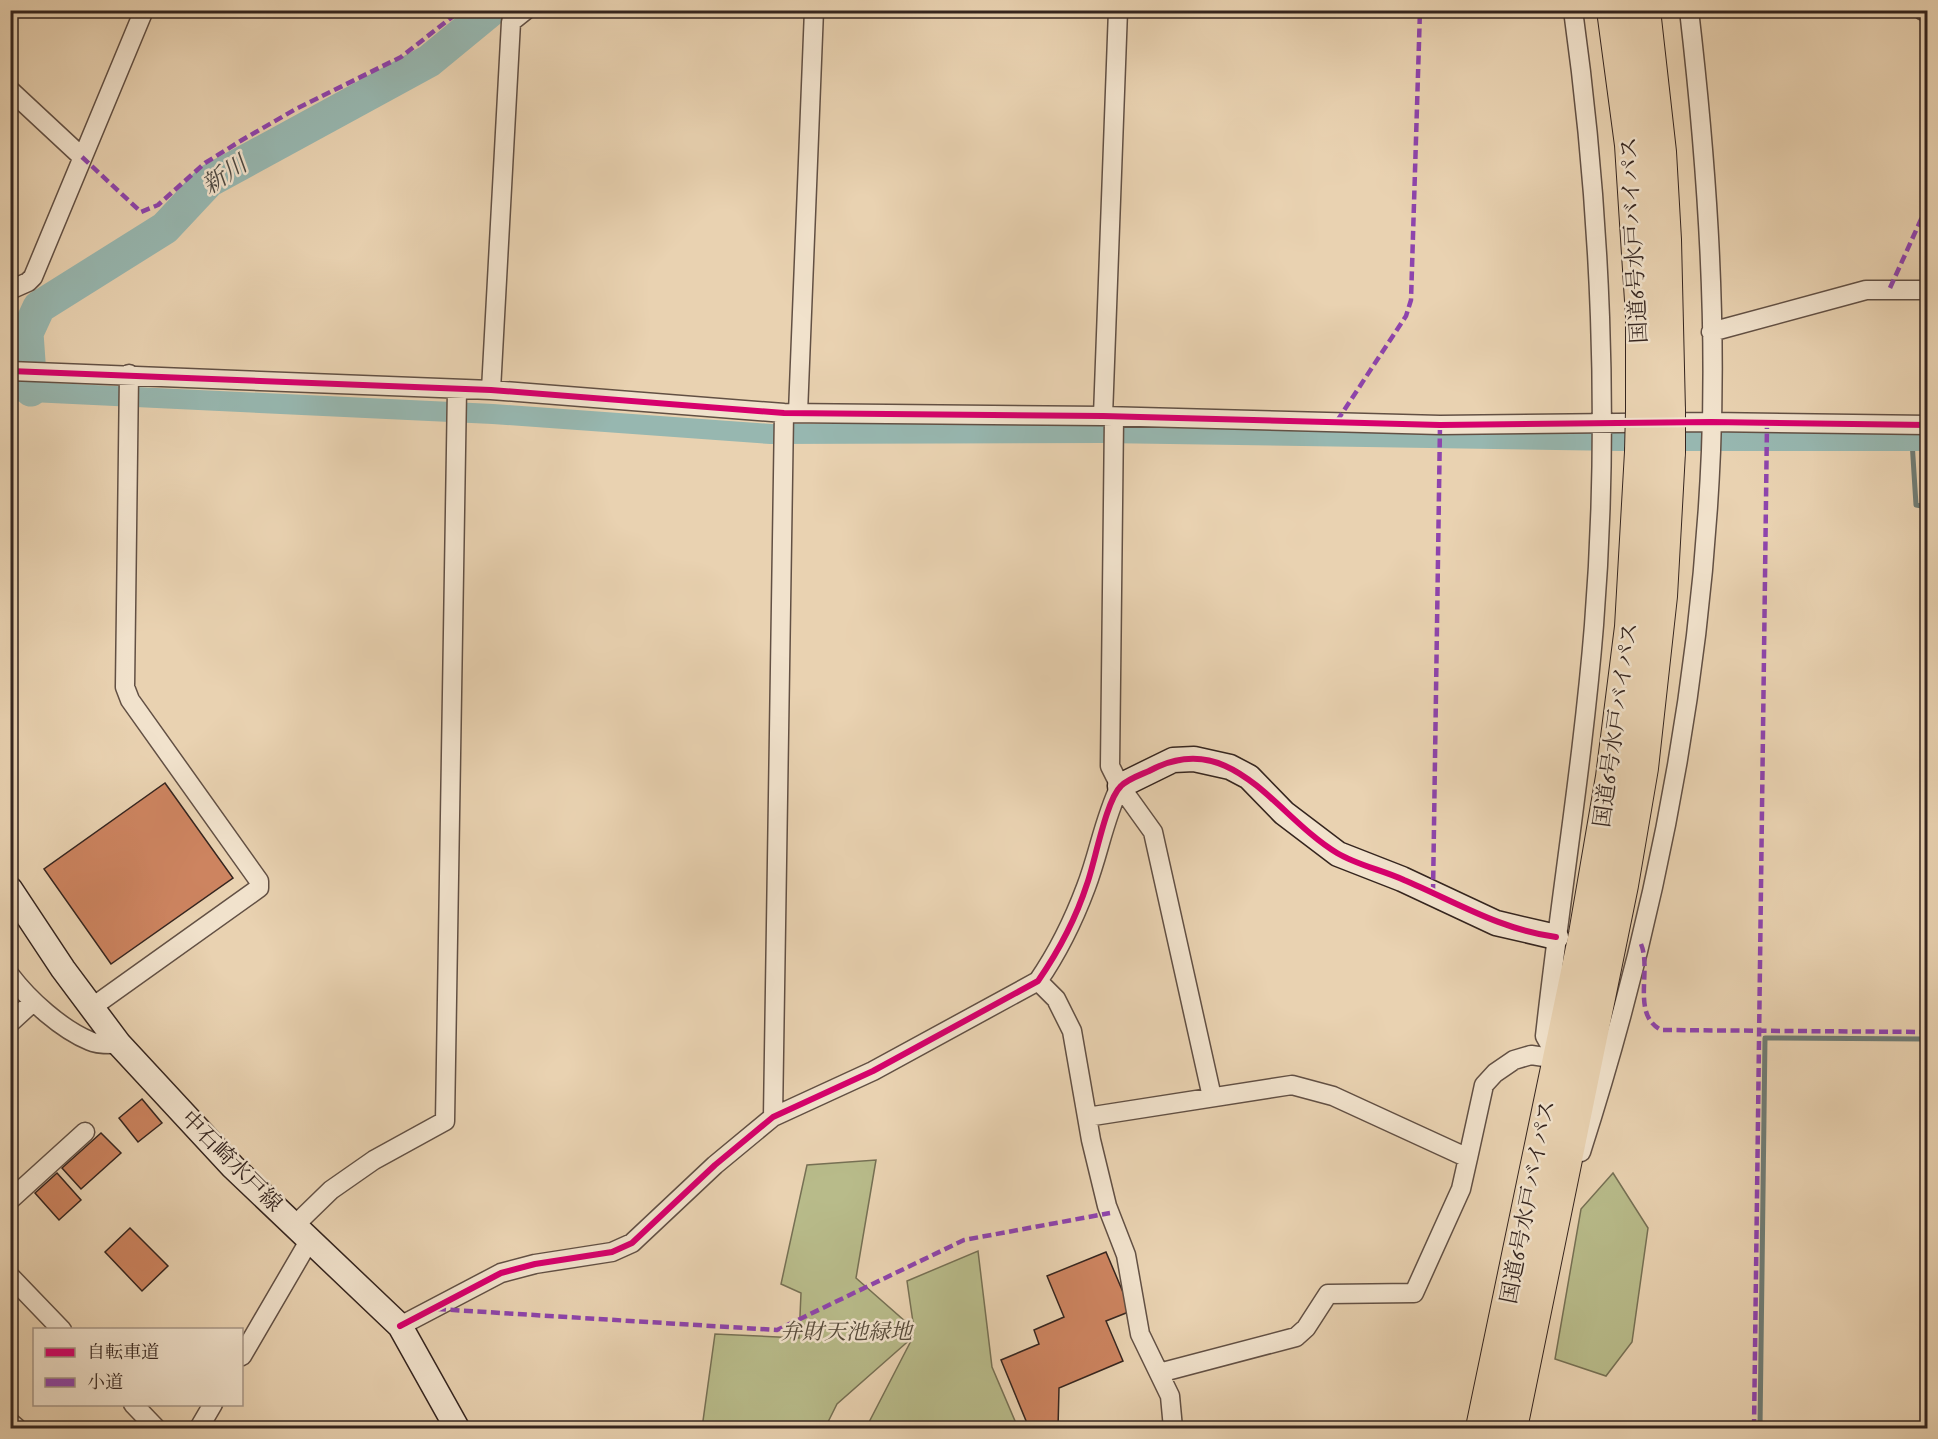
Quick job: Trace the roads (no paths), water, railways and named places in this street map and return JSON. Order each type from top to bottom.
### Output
[{"type":"highway","name":"国道6号水戸バイパス","points":[[1613,10],[1631,145],[1642,316],[1656,411]]},
{"type":"highway","name":"国道6号水戸バイパス","points":[[1511,1428],[1620,896],[1642,768],[1661,596],[1655,452],[1661,163],[1644,10]]},
{"type":"highway","name":"国道6号水戸バイパス","points":[[1482,1428],[1585,934],[1612,777],[1655,452]]},
{"type":"main road","points":[[1120,786],[1173,760],[1194,759],[1230,767],[1249,777],[1292,819],[1338,854],[1402,879],[1496,923],[1556,937]]},
{"type":"main road","name":"中石崎水戸線","points":[[10,889],[119,1044],[194,1128],[400,1326],[457,1428]]},
{"type":"street","points":[[10,290],[24,285],[33,277],[144,10]]},
{"type":"street","points":[[491,390],[511,22],[526,10]]},
{"type":"street","points":[[773,1117],[784,442],[789,416],[814,10]]},
{"type":"street","points":[[1118,10],[1110,419],[1112,442],[1110,766],[1120,786],[1153,832],[1212,1097]]},
{"type":"street","points":[[1558,1059],[1545,1035],[1587,705],[1599,548],[1601,427],[1597,247],[1583,82],[1573,10]]},
{"type":"street","points":[[1549,1244],[1602,1088],[1641,944],[1684,729],[1696,626],[1711,435],[1711,332],[1704,164],[1689,10]]},
{"type":"street","points":[[1922,10],[1928,13]]},
{"type":"street","points":[[10,90],[82,157]]},
{"type":"street","points":[[1711,332],[1866,290],[1928,290]]},
{"type":"street","points":[[12,371],[41,372],[129,388],[457,394],[491,390],[789,416],[1601,427],[1711,435],[1928,425]]},
{"type":"street","points":[[92,1008],[259,888],[259,881],[130,699],[125,687],[129,388]]},
{"type":"street","points":[[243,1354],[302,1233],[339,1184],[374,1160],[445,1121],[457,394]]},
{"type":"street","points":[[400,1326],[501,1273],[535,1264],[612,1252],[632,1243],[715,1165],[773,1117],[873,1071],[1038,981],[1052,961],[1087,885],[1110,808],[1120,786]]},
{"type":"street","points":[[10,975],[33,1002],[92,1042],[119,1044]]},
{"type":"street","points":[[1038,981],[1056,999],[1067,1017],[1107,1206],[1126,1255],[1140,1334],[1170,1396],[1173,1428]]},
{"type":"street","points":[[10,1023],[33,1002]]},
{"type":"street","points":[[1159,1373],[1296,1337],[1306,1328],[1328,1294],[1413,1293],[1461,1189],[1484,1085],[1495,1073],[1514,1060],[1531,1055],[1558,1059]]},
{"type":"street","points":[[1087,1117],[1284,1086],[1316,1089],[1468,1158]]},
{"type":"street","points":[[10,1200],[85,1132]]},
{"type":"street","points":[[10,1276],[61,1328]]},
{"type":"street","points":[[135,1406],[156,1428]]},
{"type":"street","points":[[199,1428],[212,1406]]},
{"type":"street","points":[[10,1422],[17,1428]]},
{"type":"waterway","name":"新川","points":[[31,390],[27,333],[39,307],[165,228],[209,181],[429,61],[491,10]]},
{"type":"waterway","points":[[10,391],[493,414],[771,434],[1102,433],[1621,441],[1928,441]]},
{"type":"waterway","points":[[1912,441],[1916,505],[1928,507]]},
{"type":"waterway","points":[[1924,1020],[1928,666]]},
{"type":"waterway","points":[[1760,1428],[1765,1038],[1923,1039],[1923,1037]]},
{"type":"park label","name":"弁財天池緑地","points":[[846,1333]]}]
